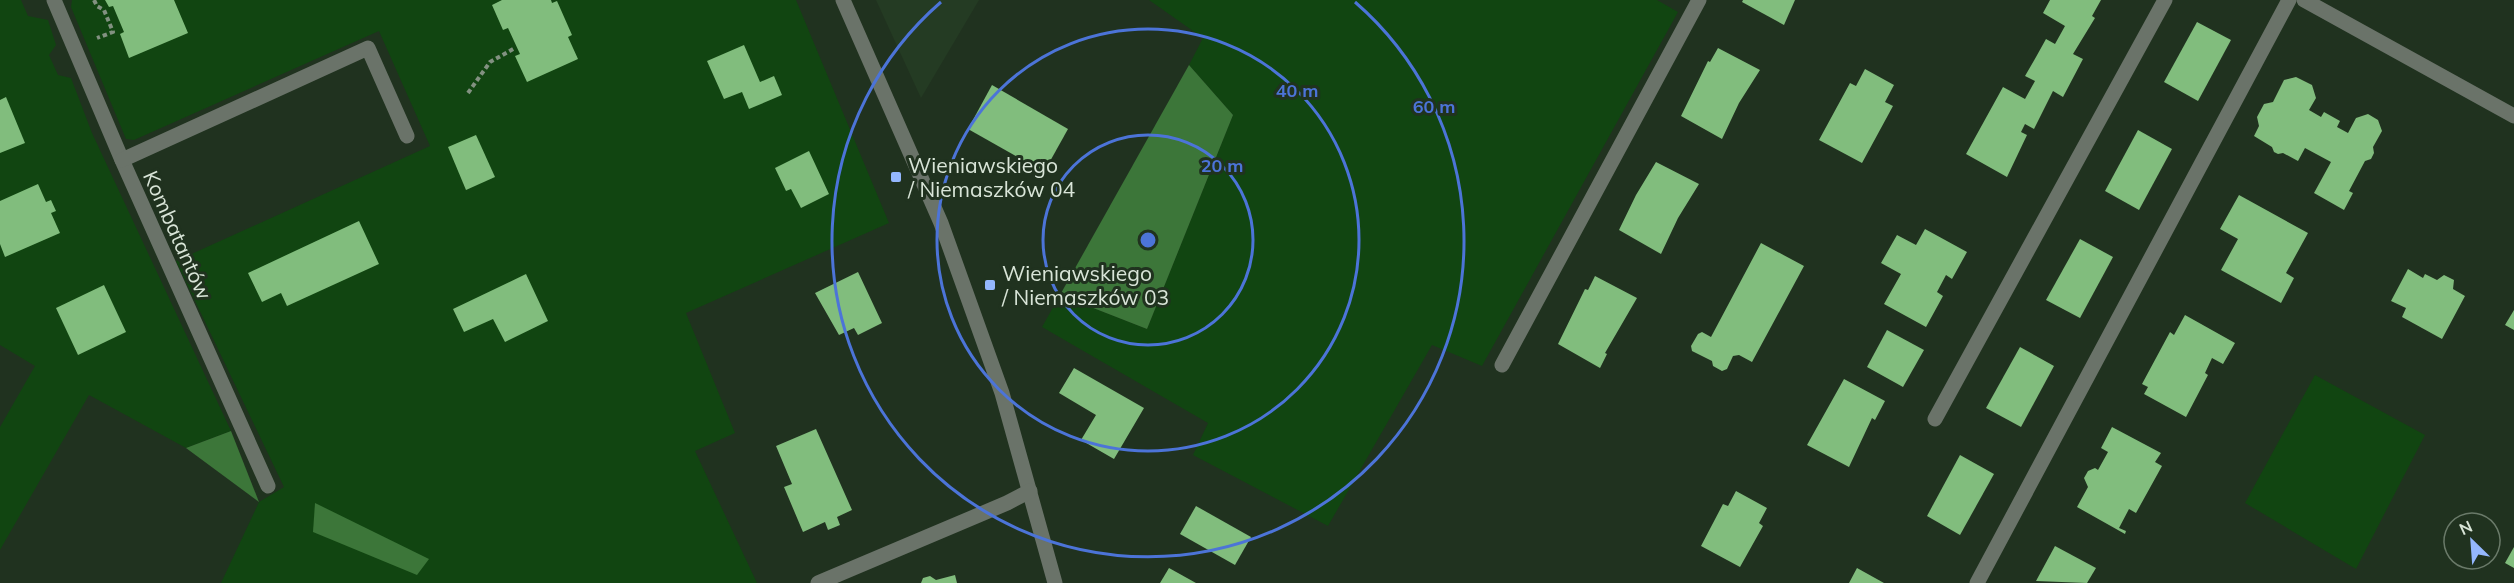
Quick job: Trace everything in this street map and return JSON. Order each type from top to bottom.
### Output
[{"type":"street","name":"Kombatantów","points":[[54,0],[122,160],[267,486]]},
{"type":"street","points":[[843,0],[941,224],[1002,393],[1055,583]]},
{"type":"street","points":[[1502,365],[1699,0]]},
{"type":"street","points":[[1935,419],[2165,0]]},
{"type":"street","points":[[1977,583],[2289,0]]},
{"type":"street","points":[[2304,0],[2514,116]]},
{"type":"street","points":[[122,160],[369,48],[407,136]]},
{"type":"street","points":[[818,583],[996,508],[1030,491]]},
{"type":"path","points":[[73,45],[113,32],[104,10],[97,6],[94,0]]},
{"type":"path","points":[[468,93],[490,62],[514,48]]},
{"type":"shaded area","points":[[876,0],[979,0],[921,98]]},
{"type":"green space","points":[[0,0],[21,0],[28,16],[48,20],[56,45],[49,55],[58,75],[71,78],[92,133],[231,431],[186,448],[89,395],[0,550],[0,427],[35,366],[0,345]]},
{"type":"green space","points":[[72,0],[796,0],[889,223],[686,313],[735,433],[695,451],[757,583],[221,583],[259,502],[284,487],[176,261],[430,146],[379,31],[134,140],[126,139],[71,7]]},
{"type":"green space","points":[[1149,0],[1657,0],[1678,12],[1482,366],[1432,345],[1328,526],[1193,455],[1208,423],[1042,327],[1060,295],[1147,329],[1233,115],[1189,65],[1203,38]]},
{"type":"green space","points":[[1189,65],[1233,115],[1147,329],[1060,295]]},
{"type":"green space","points":[[2315,375],[2425,435],[2356,569],[2245,503]]},
{"type":"green space","points":[[231,431],[259,502],[186,448]]},
{"type":"green space","points":[[315,503],[429,559],[417,575],[313,532]]},
{"type":"building","points":[[105,0],[174,0],[188,33],[129,58],[120,34],[124,32],[113,6],[109,7]]},
{"type":"building","points":[[502,0],[551,0],[552,3],[557,1],[572,35],[568,37],[578,59],[527,82],[515,56],[520,54],[508,28],[503,30],[492,5]]},
{"type":"building","points":[[1743,0],[1795,0],[1784,25],[1742,2]]},
{"type":"building","points":[[2050,0],[2101,0],[2092,16],[2095,18],[2073,54],[2083,59],[2063,97],[2053,91],[2034,129],[2025,124],[2021,132],[2027,135],[2007,177],[1966,154],[2003,87],[2025,99],[2035,81],[2025,76],[2046,39],[2055,44],[2065,26],[2043,13]]},
{"type":"building","points":[[2197,22],[2231,40],[2198,101],[2164,82]]},
{"type":"building","points":[[744,45],[760,82],[774,76],[782,95],[749,109],[742,92],[724,99],[707,61]]},
{"type":"building","points":[[1718,48],[1760,70],[1739,103],[1722,139],[1681,116],[1708,61],[1710,62]]},
{"type":"building","points":[[1865,69],[1894,85],[1885,102],[1893,106],[1862,163],[1819,140],[1850,83],[1856,86]]},
{"type":"building","points":[[2296,77],[2312,85],[2316,98],[2309,110],[2321,117],[2324,112],[2340,121],[2337,127],[2348,133],[2356,118],[2368,114],[2378,120],[2382,131],[2373,147],[2374,153],[2371,159],[2365,161],[2349,191],[2353,193],[2344,210],[2314,193],[2331,162],[2305,148],[2298,161],[2283,153],[2274,152],[2272,147],[2254,136],[2259,126],[2257,117],[2264,104],[2273,102],[2284,80]]},
{"type":"building","points":[[992,85],[1068,129],[1044,172],[968,129]]},
{"type":"building","points":[[6,97],[25,143],[0,153],[0,100]]},
{"type":"building","points":[[2138,130],[2172,149],[2139,210],[2105,191]]},
{"type":"building","points":[[476,135],[495,177],[466,190],[448,147]]},
{"type":"building","points":[[809,151],[829,194],[801,208],[791,189],[786,191],[775,168]]},
{"type":"building","points":[[1656,162],[1699,184],[1678,218],[1661,254],[1619,230]]},
{"type":"building","points":[[38,184],[46,202],[51,200],[56,211],[51,213],[60,233],[5,257],[0,244],[0,201]]},
{"type":"building","points":[[2239,195],[2308,233],[2286,273],[2294,278],[2281,303],[2221,270],[2238,239],[2220,229]]},
{"type":"building","points":[[359,221],[379,264],[287,306],[281,293],[262,302],[248,273]]},
{"type":"building","points":[[1925,229],[1967,252],[1952,279],[1946,275],[1937,292],[1943,296],[1926,327],[1884,304],[1901,274],[1881,263],[1897,235],[1916,245]]},
{"type":"building","points":[[2080,239],[2113,257],[2080,318],[2046,300]]},
{"type":"building","points":[[1761,243],[1804,266],[1752,362],[1739,355],[1733,356],[1727,369],[1722,371],[1713,366],[1712,361],[1692,351],[1691,346],[1698,334],[1702,332],[1711,337]]},
{"type":"building","points":[[2408,269],[2423,278],[2425,274],[2437,280],[2444,275],[2454,280],[2453,289],[2465,296],[2442,339],[2402,317],[2406,308],[2391,301]]},
{"type":"building","points":[[858,272],[882,323],[858,335],[854,328],[839,335],[815,293]]},
{"type":"building","points":[[526,274],[548,321],[505,342],[493,319],[464,332],[453,309]]},
{"type":"building","points":[[1595,276],[1637,298],[1605,353],[1607,354],[1600,368],[1558,344],[1585,289],[1588,290]]},
{"type":"building","points":[[104,285],[126,332],[78,355],[56,308]]},
{"type":"building","points":[[2514,310],[2514,330],[2505,325]]},
{"type":"building","points":[[2185,315],[2235,343],[2223,364],[2212,358],[2205,373],[2208,375],[2186,417],[2144,394],[2148,387],[2142,384],[2170,332],[2174,335]]},
{"type":"building","points":[[1887,330],[1924,350],[1903,387],[1867,367]]},
{"type":"building","points":[[2020,347],[2054,366],[2021,427],[1986,408]]},
{"type":"building","points":[[1074,368],[1144,408],[1114,459],[1081,440],[1096,415],[1059,393]]},
{"type":"building","points":[[1844,379],[1885,401],[1875,420],[1872,418],[1849,467],[1807,445]]},
{"type":"building","points":[[2112,427],[2161,453],[2155,462],[2162,466],[2136,513],[2129,509],[2119,528],[2126,531],[2125,534],[2077,507],[2088,487],[2084,478],[2088,471],[2095,468],[2098,470],[2108,452],[2101,448]]},
{"type":"building","points":[[816,429],[852,510],[837,517],[840,525],[828,530],[825,522],[803,532],[784,487],[792,484],[776,446]]},
{"type":"building","points":[[1960,455],[1994,474],[1960,535],[1927,516]]},
{"type":"building","points":[[1736,491],[1767,508],[1759,523],[1763,526],[1740,567],[1701,546],[1723,504],[1728,506]]},
{"type":"building","points":[[1196,506],[1251,537],[1235,565],[1180,534]]},
{"type":"building","points":[[2055,546],[2096,568],[2087,583],[2036,581]]},
{"type":"building","points":[[2514,547],[2514,568],[2505,563]]},
{"type":"building","points":[[1169,568],[1196,583],[1160,583]]},
{"type":"building","points":[[1857,568],[1884,583],[1849,583]]},
{"type":"building","points":[[955,575],[957,583],[921,583],[923,578],[930,576],[936,580]]},
{"type":"place","name":"Wieniawskiego / Niemaszków 04","points":[[896,177]]},
{"type":"place","name":"Wieniawskiego / Niemaszków 03","points":[[990,285]]}]
